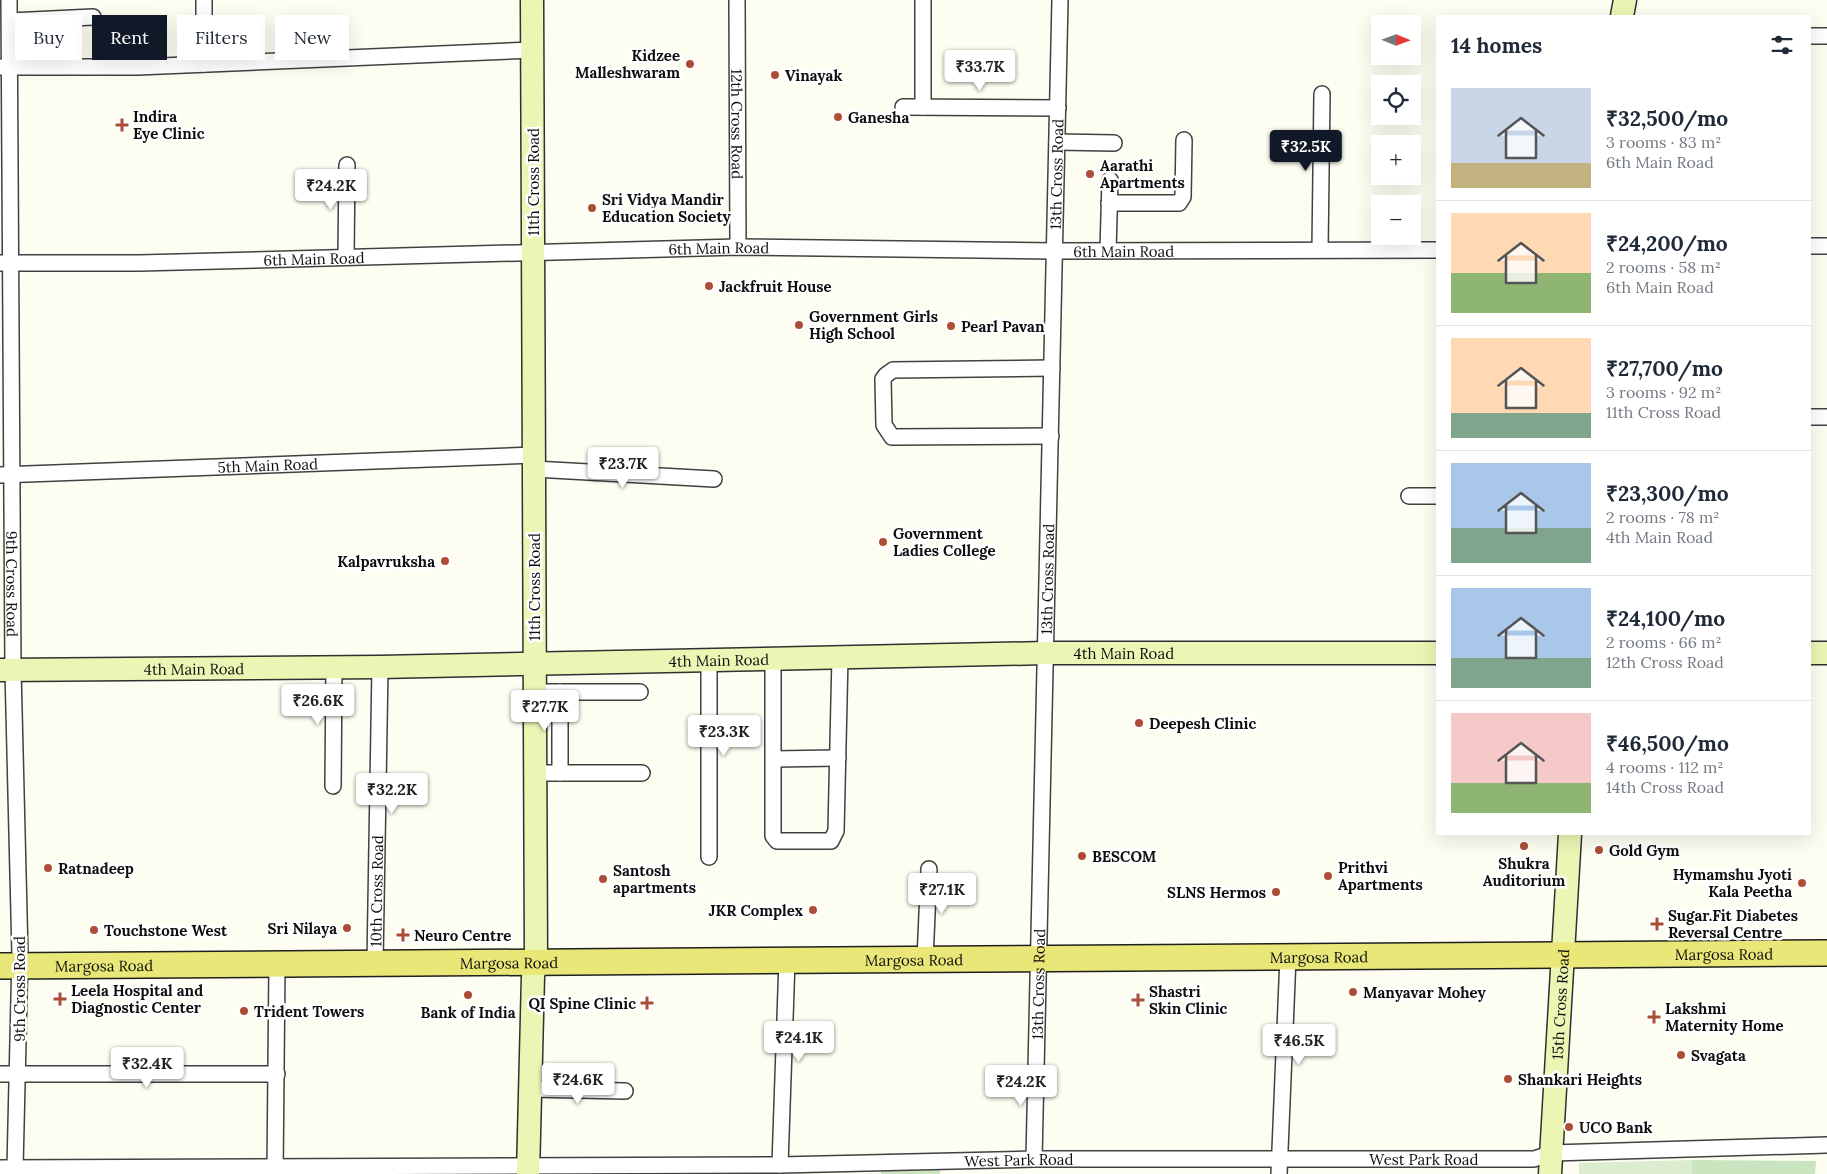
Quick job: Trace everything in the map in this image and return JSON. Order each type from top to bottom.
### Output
[{"type":"main road","name":"Margosa Road","points":[[10,966],[1827,953]]},
{"type":"street","name":"9th Cross Road","points":[[9,0],[10,20],[5,67],[7,670],[10,966],[18,1074],[15,1168]]},
{"type":"street","points":[[204,0],[204,64]]},
{"type":"street","name":"11th Cross Road","points":[[528,1170],[533,976],[536,962],[532,0]]},
{"type":"street","name":"12th Cross Road","points":[[737,0],[738,246]]},
{"type":"street","points":[[923,0],[923,107]]},
{"type":"street","name":"13th Cross Road","points":[[1034,1159],[1060,0]]},
{"type":"street","points":[[1610,0],[1611,15]]},
{"type":"street","points":[[1622,15],[1625,0]]},
{"type":"street","points":[[10,20],[92,17]]},
{"type":"street","points":[[1811,36],[1827,36]]},
{"type":"street","points":[[5,67],[204,64],[532,50]]},
{"type":"street","points":[[1320,250],[1322,94]]},
{"type":"street","points":[[903,107],[1058,108]]},
{"type":"street","points":[[1109,203],[1179,203],[1183,197],[1184,140]]},
{"type":"street","points":[[1057,142],[1114,143]]},
{"type":"street","points":[[346,257],[347,165]]},
{"type":"street","points":[[1108,251],[1110,180]]},
{"type":"street","name":"6th Main Road","points":[[6,263],[140,263],[738,246],[1055,251],[1436,250]]},
{"type":"street","points":[[1811,246],[1827,246]]},
{"type":"street","points":[[1051,436],[892,437],[884,425],[883,379],[893,370],[1052,368]]},
{"type":"street","points":[[1811,417],[1827,417]]},
{"type":"street","name":"5th Main Road","points":[[7,475],[534,462],[714,479]]},
{"type":"street","points":[[1409,496],[1436,496]]},
{"type":"street","name":"4th Main Road","points":[[7,670],[380,667],[708,658],[1046,653],[1436,654]]},
{"type":"street","points":[[1811,653],[1827,653]]},
{"type":"street","points":[[773,658],[775,840],[831,841],[836,832],[840,656]]},
{"type":"street","points":[[708,658],[709,856]]},
{"type":"street","points":[[333,786],[334,667]]},
{"type":"street","name":"10th Cross Road","points":[[375,963],[380,667]]},
{"type":"street","points":[[535,692],[640,692]]},
{"type":"street","points":[[560,692],[560,773]]},
{"type":"street","points":[[774,759],[838,758]]},
{"type":"street","points":[[535,773],[642,773]]},
{"type":"street","name":"15th Cross Road","points":[[1551,1163],[1570,835]]},
{"type":"street","points":[[925,959],[929,869]]},
{"type":"street","points":[[1279,1174],[1288,957]]},
{"type":"street","points":[[780,1165],[787,960]]},
{"type":"street","points":[[275,1171],[277,964]]},
{"type":"street","points":[[0,1074],[277,1074]]},
{"type":"street","points":[[531,1089],[625,1091]]},
{"type":"street","name":"West Park Road","points":[[0,1168],[275,1171],[528,1170],[1034,1159],[1280,1158],[1534,1158],[1551,1163],[1827,1145]]},
{"type":"green space","points":[[1692,1160],[1816,1161],[1815,1174],[1692,1174]]},
{"type":"green space","points":[[1692,1160],[1692,1174],[1579,1174],[1579,1163]]},
{"type":"green space","points":[[940,1166],[940,1174],[881,1174],[882,1167]]},
{"type":"green space","points":[[698,1171],[827,1173],[698,1174]]},
{"type":"place","name":"Kidzee Malleshwaram","points":[[690,64]]},
{"type":"place","name":"Vinayak","points":[[775,75]]},
{"type":"place","name":"Ganesha","points":[[838,117]]},
{"type":"place","name":"Indira Eye Clinic","points":[[122,125]]},
{"type":"place","name":"Aarathi Apartments","points":[[1090,174]]},
{"type":"place","name":"Sri Vidya Mandir Education Society","points":[[592,208]]},
{"type":"place","name":"Jackfruit House","points":[[709,286]]},
{"type":"place","name":"Government Girls High School","points":[[799,325]]},
{"type":"place","name":"Pearl Pavan","points":[[951,326]]},
{"type":"place","name":"Government Ladies College","points":[[883,542]]},
{"type":"place","name":"Kalpavruksha","points":[[445,561]]},
{"type":"place","name":"Deepesh Clinic","points":[[1139,723]]},
{"type":"place","name":"Shukra Auditorium","points":[[1524,846]]},
{"type":"place","name":"Gold Gym","points":[[1599,850]]},
{"type":"place","name":"BESCOM","points":[[1082,856]]},
{"type":"place","name":"Ratnadeep","points":[[48,868]]},
{"type":"place","name":"Prithvi Apartments","points":[[1328,876]]},
{"type":"place","name":"Santosh apartments","points":[[603,879]]},
{"type":"place","name":"Hymamshu Jyoti Kala Peetha","points":[[1802,883]]},
{"type":"place","name":"SLNS Hermos","points":[[1276,892]]},
{"type":"place","name":"JKR Complex","points":[[813,910]]},
{"type":"place","name":"Sugar.Fit Diabetes Reversal Centre","points":[[1657,924]]},
{"type":"place","name":"Sri Nilaya","points":[[347,928]]},
{"type":"place","name":"Touchstone West","points":[[94,930]]},
{"type":"place","name":"Neuro Centre","points":[[403,935]]},
{"type":"place","name":"Manyavar Mohey","points":[[1353,992]]},
{"type":"place","name":"Bank of India","points":[[468,995]]},
{"type":"place","name":"Leela Hospital and Diagnostic Center","points":[[60,999]]},
{"type":"place","name":"Shastri Skin Clinic","points":[[1138,1000]]},
{"type":"place","name":"QI Spine Clinic","points":[[647,1003]]},
{"type":"place","name":"Trident Towers","points":[[244,1011]]},
{"type":"place","name":"Lakshmi Maternity Home","points":[[1654,1017]]},
{"type":"place","name":"Svagata","points":[[1681,1055]]},
{"type":"place","name":"Shankari Heights","points":[[1508,1079]]},
{"type":"place","name":"UCO Bank","points":[[1569,1127]]}]
